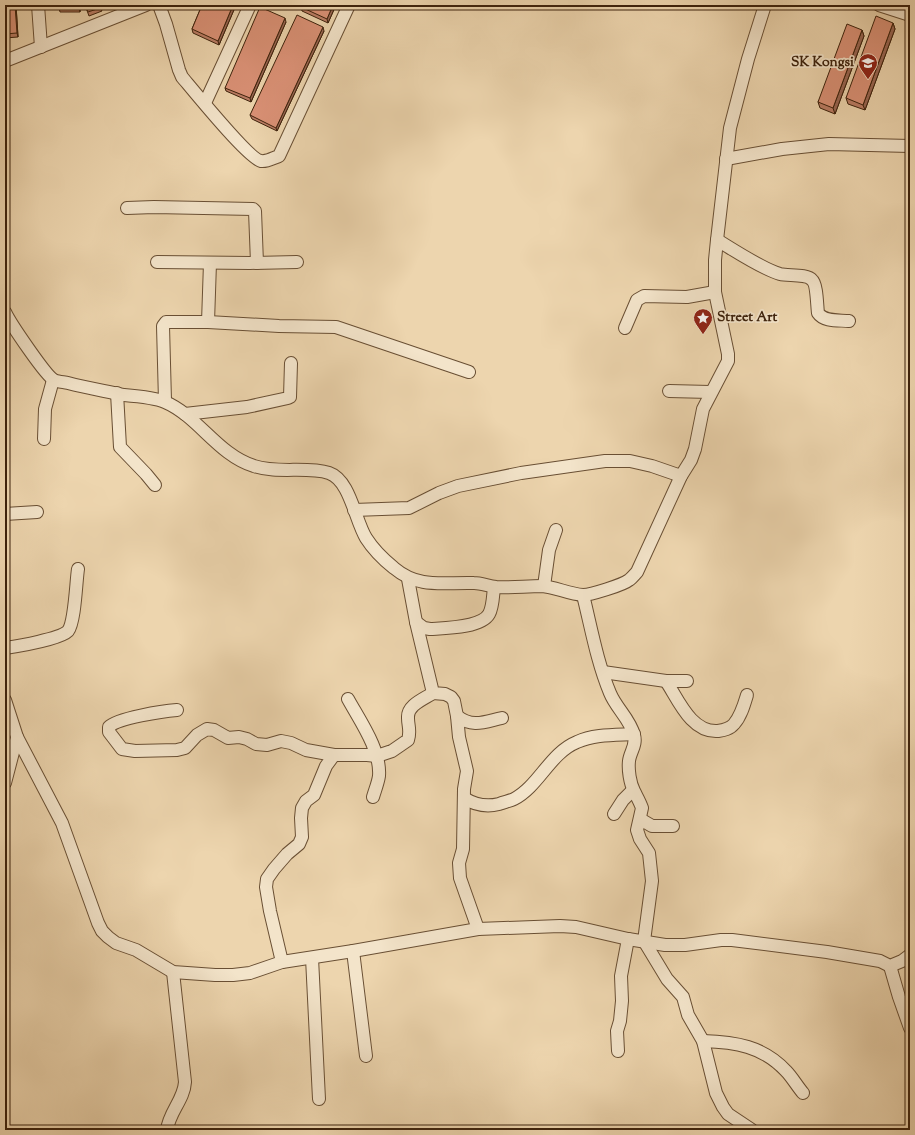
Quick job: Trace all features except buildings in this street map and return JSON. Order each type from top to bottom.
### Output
[{"type":"street","points":[[38,5],[41,47]]},
{"type":"street","points":[[5,61],[146,5]]},
{"type":"street","points":[[159,5],[182,76],[236,140],[261,161],[279,156],[349,5]]},
{"type":"street","points":[[205,103],[250,5]]},
{"type":"street","points":[[6,317],[52,380],[164,401],[185,414],[207,435],[240,460],[265,469],[330,473],[338,478],[345,488],[358,523],[366,539],[394,568],[408,579],[425,583],[483,584],[494,586],[544,586],[584,595],[623,584],[630,580],[637,572],[680,476],[691,460],[695,449],[703,409],[710,392],[728,361],[728,354],[715,292],[715,260],[717,240],[730,128],[748,59],[765,5]]},
{"type":"street","points":[[879,5],[910,15]]},
{"type":"street","points":[[726,159],[782,149],[829,144],[910,146]]},
{"type":"street","points":[[127,208],[154,207],[253,209],[255,211],[257,263]]},
{"type":"street","points":[[717,240],[773,271],[812,279],[815,285],[818,313],[820,316],[827,319],[849,321]]},
{"type":"street","points":[[157,262],[297,262]]},
{"type":"street","points":[[208,322],[210,263]]},
{"type":"street","points":[[625,328],[637,300],[644,296],[687,297],[715,292]]},
{"type":"street","points":[[164,401],[163,326],[166,322],[208,322],[279,326],[336,327],[469,372]]},
{"type":"street","points":[[185,414],[239,408],[288,398],[290,397],[291,362]]},
{"type":"street","points":[[44,439],[45,409],[52,380]]},
{"type":"street","points":[[669,391],[710,392]]},
{"type":"street","points":[[117,393],[120,447],[155,485]]},
{"type":"street","points":[[354,510],[409,508],[439,493],[458,486],[521,472],[606,461],[630,461],[652,466],[680,476]]},
{"type":"street","points":[[5,514],[37,512]]},
{"type":"street","points":[[544,586],[548,550],[556,530]]},
{"type":"street","points":[[5,648],[54,637],[68,631],[74,607],[78,569]]},
{"type":"street","points":[[408,579],[416,622],[433,693]]},
{"type":"street","points":[[416,622],[424,628],[430,630],[481,622],[489,614],[494,586]]},
{"type":"street","points":[[584,595],[603,672],[613,699],[624,715],[634,734],[635,741],[629,761],[629,772],[633,790],[641,802],[642,808],[637,830],[640,839],[649,853],[652,881],[644,941],[667,979],[683,997],[688,1015],[703,1041],[716,1093],[723,1107],[736,1125],[752,1130]]},
{"type":"street","points":[[603,672],[666,681],[687,681]]},
{"type":"street","points":[[666,681],[689,717],[700,726],[714,731],[726,730],[734,725],[739,717],[747,695]]},
{"type":"street","points":[[178,710],[147,714],[114,723],[109,727],[109,732],[122,749],[128,750],[159,751],[184,748],[197,735],[207,729],[214,730],[228,738],[239,737],[256,744],[267,745],[287,742],[306,750],[334,755],[360,754],[377,756],[392,752],[408,740],[410,729],[408,718],[409,710],[414,705],[433,693],[444,694],[451,697],[454,701],[459,737],[467,771],[464,789],[463,849],[459,871],[460,878],[478,929]]},
{"type":"street","points":[[348,699],[367,733],[377,756],[379,776],[373,797]]},
{"type":"street","points":[[5,700],[17,737],[62,823],[102,931],[116,943],[136,950],[173,972],[233,975],[250,973],[282,962],[478,929],[560,926],[576,927],[628,939],[665,945],[685,945],[732,940],[834,953],[880,961],[890,966],[910,1028]]},
{"type":"street","points":[[457,716],[464,721],[475,724],[502,718]]},
{"type":"street","points":[[464,798],[484,805],[494,805],[513,800],[535,782],[562,752],[576,742],[590,737],[634,734]]},
{"type":"street","points":[[5,783],[17,737]]},
{"type":"street","points":[[282,962],[270,911],[266,886],[267,879],[287,854],[299,844],[302,837],[302,808],[306,801],[314,795],[326,766],[334,755]]},
{"type":"street","points":[[614,814],[623,800],[633,790]]},
{"type":"street","points":[[640,820],[652,826],[673,826]]},
{"type":"street","points":[[618,1051],[617,1031],[620,1021],[622,1000],[620,976],[628,939]]},
{"type":"street","points":[[353,951],[366,1056]]},
{"type":"street","points":[[890,966],[902,961],[910,955]]},
{"type":"street","points":[[312,958],[319,1099]]},
{"type":"street","points":[[167,1130],[168,1121],[185,1090],[173,972]]},
{"type":"street","points":[[703,1041],[727,1042],[746,1045],[759,1051],[772,1059],[785,1070],[802,1093]]},
{"type":"place","name":"SK Kongsi","points":[[868,80]]},
{"type":"place","name":"Street Art","points":[[703,335]]}]
